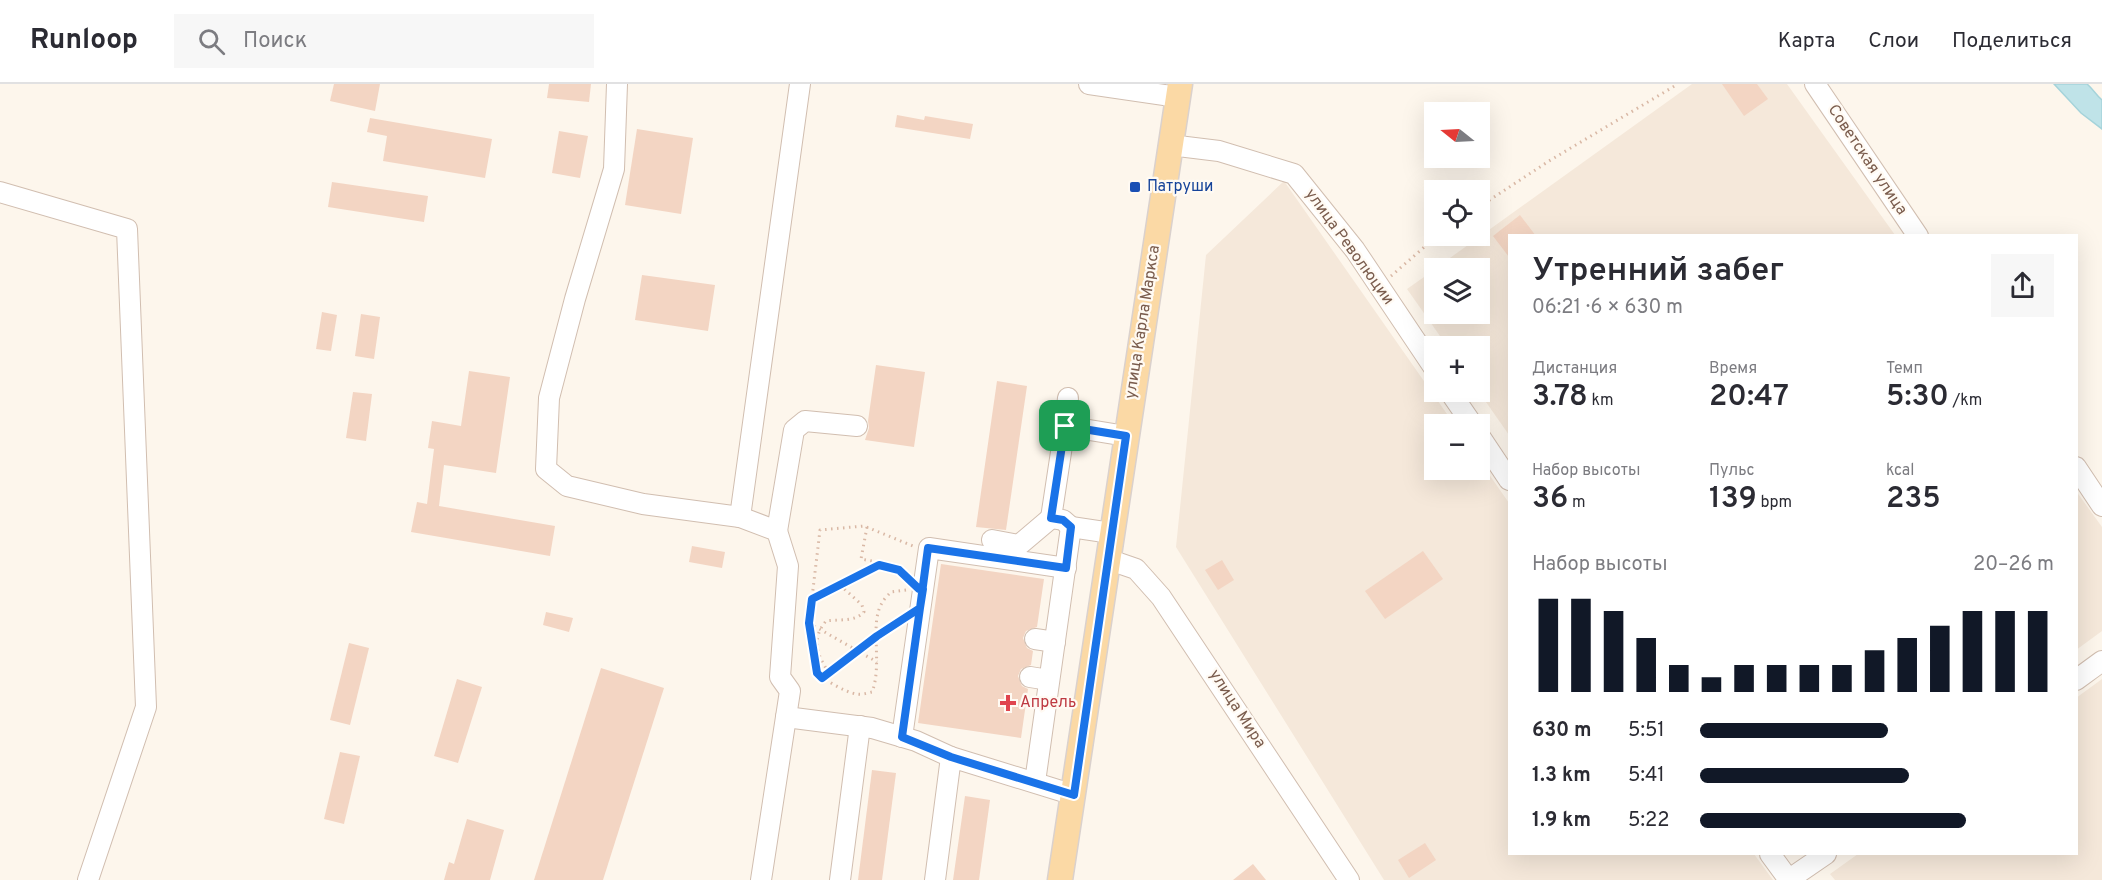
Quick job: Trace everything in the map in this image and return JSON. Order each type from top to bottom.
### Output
[{"type":"main road","name":"улица Карла Маркса","points":[[1060,880],[1179,91]]},
{"type":"street","points":[[617,84],[614,169],[575,299],[549,398],[546,469],[567,486],[578,489],[643,504],[740,517],[777,531]]},
{"type":"street","points":[[740,517],[800,84]]},
{"type":"street","points":[[1089,84],[1179,91]]},
{"type":"street","name":"Советская улица","points":[[1815,84],[1917,234]]},
{"type":"street","name":"улица Революции","points":[[1170,145],[1219,151],[1294,174],[1355,250],[1424,353]]},
{"type":"street","points":[[0,192],[127,229],[146,707],[88,880]]},
{"type":"street","points":[[992,540],[1019,545],[1051,518],[1068,398]]},
{"type":"street","points":[[761,880],[790,691],[780,676],[788,566],[777,531],[792,436],[794,430],[805,421],[856,426]]},
{"type":"street","points":[[1065,426],[1126,436]]},
{"type":"street","points":[[1490,452],[1508,478]]},
{"type":"street","points":[[2078,470],[2102,506]]},
{"type":"street","points":[[1051,518],[1063,520],[1071,527],[1111,533]]},
{"type":"street","points":[[1035,783],[1071,527]]},
{"type":"street","points":[[902,737],[928,548],[1066,568]]},
{"type":"street","name":"улица Мира","points":[[1107,559],[1136,569],[1161,597],[1349,880]]},
{"type":"street","points":[[1035,639],[1055,642]]},
{"type":"street","points":[[2078,679],[2102,661]]},
{"type":"street","points":[[1030,677],[1050,680]]},
{"type":"street","points":[[786,717],[860,726],[902,737],[951,757],[1074,795]]},
{"type":"street","points":[[840,880],[860,726]]},
{"type":"street","points":[[935,880],[951,757]]},
{"type":"street","points":[[1771,855],[1789,880],[1825,855]]},
{"type":"path","points":[[1490,200],[1548,161],[1678,84]]},
{"type":"path","points":[[1380,286],[1426,246]]},
{"type":"path","points":[[921,596],[891,592],[881,603],[876,623],[878,662],[872,692],[858,695],[822,678],[817,673],[809,623],[820,530],[864,526],[928,552]]},
{"type":"path","points":[[867,527],[861,559],[899,570],[921,596]]},
{"type":"path","points":[[812,599],[879,565]]},
{"type":"path","points":[[829,673],[817,650],[816,638],[819,629],[826,621],[853,619],[864,612],[862,605],[840,585]]},
{"type":"path","points":[[822,678],[877,636],[921,596]]},
{"type":"path","points":[[809,623],[878,662]]},
{"type":"shaded area","points":[[1692,84],[1787,84],[1894,234],[1508,234],[1508,434],[1486,402],[1490,402],[1490,336],[1440,336],[1432,324],[1490,324],[1490,258],[1450,258],[1467,246],[1490,246],[1490,229]]},
{"type":"shaded area","points":[[1284,181],[1424,381],[1424,402],[1439,402],[1447,414],[1424,414],[1424,480],[1490,480],[1490,476],[1508,502],[1508,855],[1755,855],[1773,880],[1384,880],[1176,547],[1206,255]]},
{"type":"shaded area","points":[[1424,277],[1424,313],[1407,289]]},
{"type":"shaded area","points":[[2078,494],[2102,527],[2102,631],[2078,649]]},
{"type":"shaded area","points":[[2102,679],[2102,880],[1835,880],[1830,874],[1857,855],[2078,855],[2078,697]]},
{"type":"water","points":[[2054,84],[2087,84],[2102,100],[2102,129],[2081,113]]},
{"type":"building","points":[[334,84],[380,84],[375,111],[330,101]]},
{"type":"building","points":[[549,84],[591,84],[589,102],[547,98]]},
{"type":"building","points":[[1722,84],[1757,84],[1768,99],[1744,116]]},
{"type":"building","points":[[897,115],[924,120],[925,116],[973,124],[970,139],[895,127]]},
{"type":"building","points":[[370,118],[492,139],[485,178],[383,161],[387,136],[367,132]]},
{"type":"building","points":[[637,129],[693,138],[681,214],[625,205]]},
{"type":"building","points":[[559,131],[588,136],[580,178],[552,173]]},
{"type":"building","points":[[332,182],[428,196],[424,222],[328,207]]},
{"type":"building","points":[[1520,215],[1534,234],[1508,234],[1508,256],[1493,236]]},
{"type":"building","points":[[642,275],[715,285],[708,331],[635,320]]},
{"type":"building","points":[[322,312],[337,315],[331,351],[316,349]]},
{"type":"building","points":[[361,314],[380,317],[374,359],[355,356]]},
{"type":"building","points":[[876,365],[925,372],[914,447],[865,440],[869,428]]},
{"type":"building","points":[[469,371],[510,377],[496,473],[444,465],[439,506],[555,526],[550,556],[411,532],[417,502],[427,504],[434,449],[428,448],[432,421],[461,426]]},
{"type":"building","points":[[997,381],[1027,386],[1006,530],[976,527]]},
{"type":"building","points":[[353,392],[372,394],[366,441],[346,438]]},
{"type":"building","points":[[692,546],[725,552],[722,568],[689,562]]},
{"type":"building","points":[[1423,551],[1443,579],[1385,619],[1365,591]]},
{"type":"building","points":[[1222,560],[1234,580],[1218,590],[1205,570]]},
{"type":"building","points":[[941,564],[1044,579],[1037,627],[1026,631],[1023,638],[1027,648],[1033,651],[1031,665],[1021,669],[1018,676],[1022,686],[1028,689],[1021,738],[918,723]]},
{"type":"building","points":[[546,612],[573,618],[569,632],[543,625]]},
{"type":"building","points":[[349,643],[369,648],[350,725],[330,720]]},
{"type":"building","points":[[601,668],[664,688],[603,880],[534,880]]},
{"type":"building","points":[[457,679],[482,687],[458,763],[434,756]]},
{"type":"building","points":[[340,752],[360,756],[344,824],[324,819]]},
{"type":"building","points":[[872,770],[896,773],[882,880],[858,880]]},
{"type":"building","points":[[965,796],[990,800],[979,880],[953,880]]},
{"type":"building","points":[[467,819],[504,830],[490,880],[444,880],[449,862],[454,864]]},
{"type":"building","points":[[1425,843],[1436,860],[1409,878],[1398,860]]},
{"type":"building","points":[[1253,864],[1266,880],[1233,880]]},
{"type":"place","name":"Патруши","points":[[1135,187]]},
{"type":"place","name":"Апрель","points":[[1008,703]]},
{"type":"route","points":[[1065,426],[1051,518],[1063,520],[1071,527],[1066,568],[928,548],[920,608],[877,636],[822,678],[817,673],[809,623],[812,599],[879,565],[899,570],[919,589],[923,589],[902,737],[951,757],[1074,795],[1126,436],[1065,426]]}]
